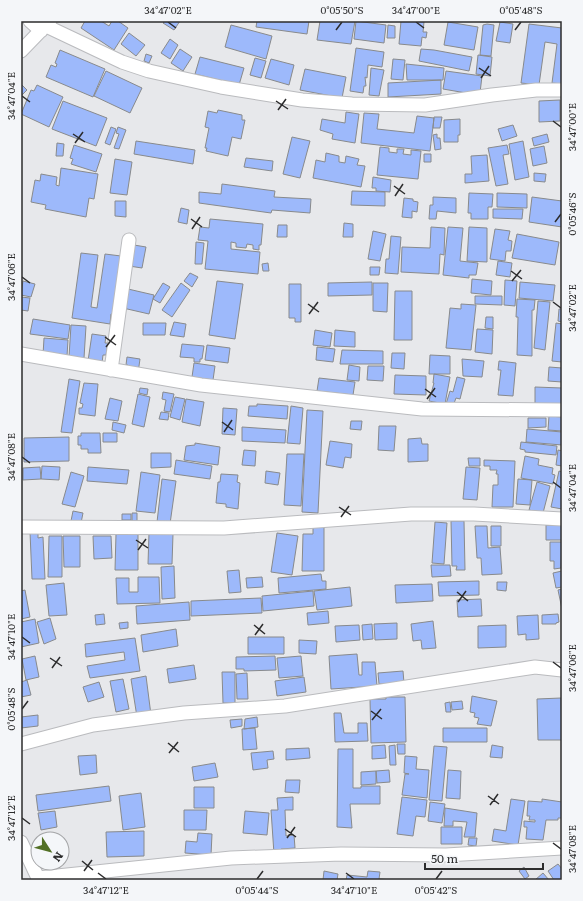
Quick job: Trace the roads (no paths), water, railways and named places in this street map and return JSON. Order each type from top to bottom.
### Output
[{"type":"street","points":[[30,21],[46,26],[122,62],[149,71],[221,87],[302,100],[425,105],[536,90],[562,90]]},
{"type":"street","points":[[21,51],[46,26]]},
{"type":"street","points":[[111,370],[130,240]]},
{"type":"street","points":[[21,354],[201,385],[422,409],[562,410]]},
{"type":"street","points":[[21,527],[224,528],[411,514],[474,514],[562,519]]},
{"type":"street","points":[[21,744],[93,726],[177,714],[285,706],[535,667],[562,670]]},
{"type":"street","points":[[21,842],[38,879],[231,858],[341,854],[446,855],[562,848]]}]
